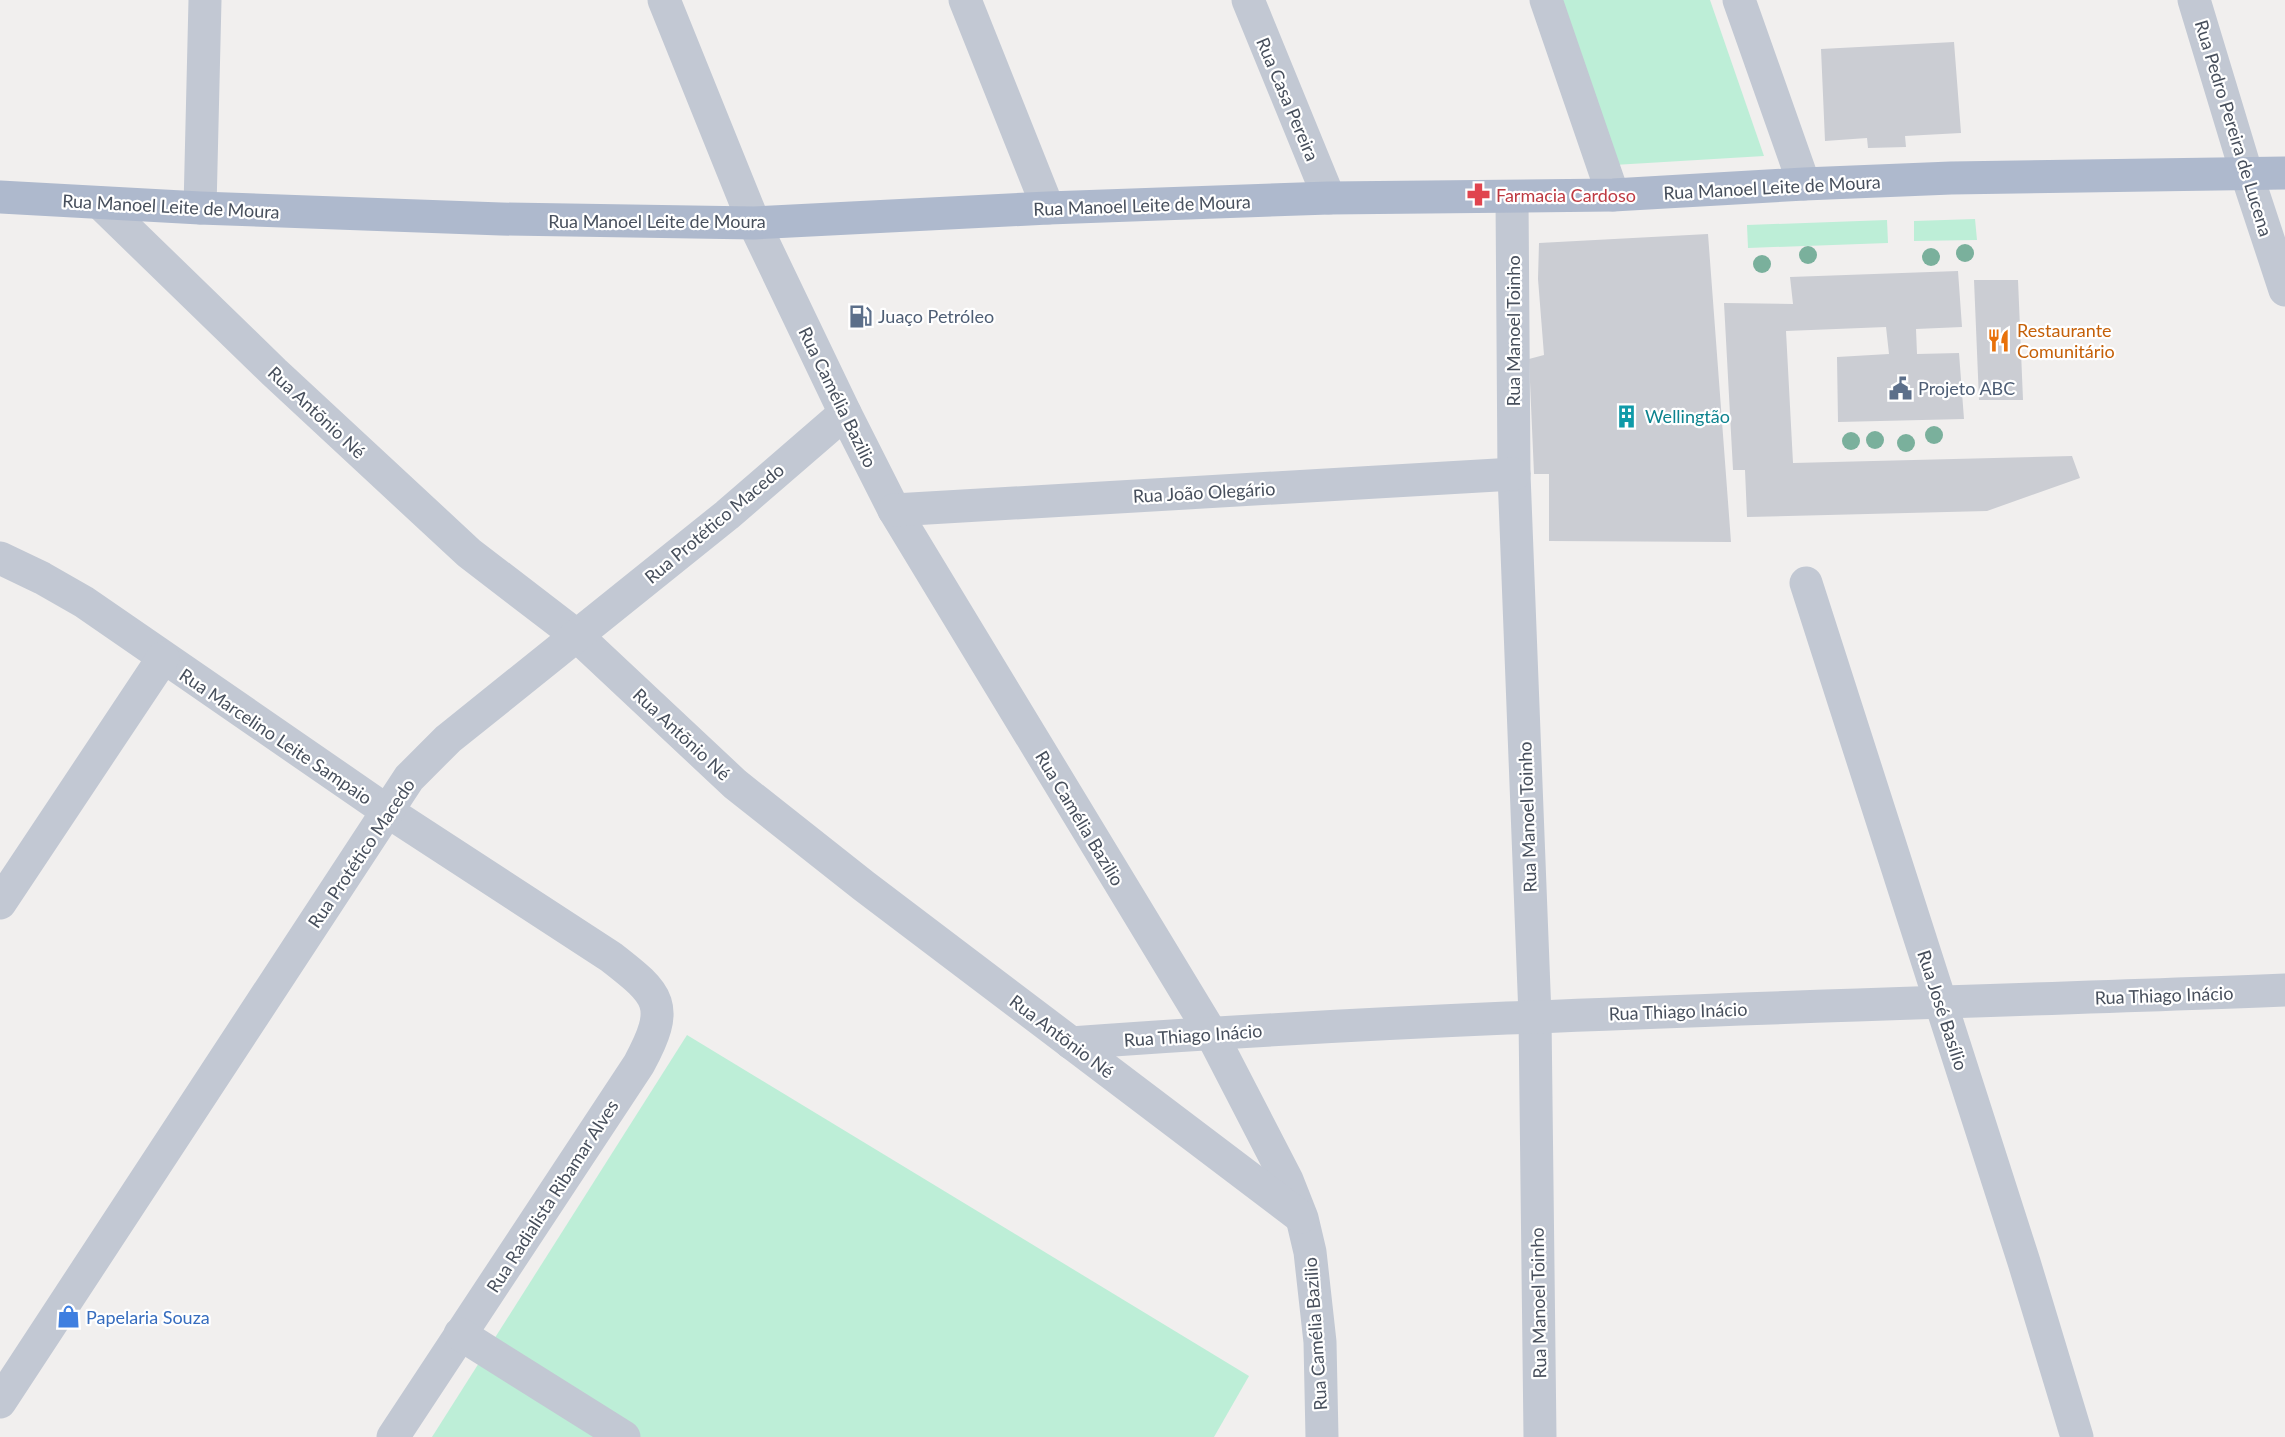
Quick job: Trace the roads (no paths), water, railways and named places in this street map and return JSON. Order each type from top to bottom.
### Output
[{"type":"main road","name":"Rua Manoel Leite de Moura","points":[[0,197],[200,208],[501,219],[754,223],[1048,208],[1329,198],[1613,195],[1804,183],[1951,178],[2285,173]]},
{"type":"street","points":[[200,208],[205,0]]},
{"type":"street","name":"Rua Camélia Bazilio","points":[[664,0],[754,223],[894,510],[1211,1033],[1269,1143],[1302,1218],[1310,1252],[1320,1342],[1322,1437]]},
{"type":"street","points":[[965,0],[1048,208]]},
{"type":"street","name":"Rua Casa Pereira","points":[[1248,0],[1329,198]]},
{"type":"street","points":[[1546,0],[1613,195]]},
{"type":"street","points":[[1739,0],[1804,183]]},
{"type":"street","name":"Rua Pedro Pereira de Lucena","points":[[2194,0],[2247,175],[2285,290]]},
{"type":"street","name":"Rua Manoel Toinho","points":[[1512,197],[1514,474],[1534,1016],[1539,1437]]},
{"type":"street","name":"Rua Antõnio Né","points":[[100,203],[274,372],[469,553],[576,635],[735,784],[864,886],[1302,1218]]},
{"type":"street","name":"Rua Protético Macedo","points":[[0,1402],[409,778],[448,739],[727,515],[845,413]]},
{"type":"street","name":"Rua João Olegário","points":[[894,510],[1514,474]]},
{"type":"street","name":"Rua Marcelino Leite Sampaio","points":[[0,558],[84,602],[387,811],[611,957]]},
{"type":"street","name":"Rua José Basílio","points":[[1806,583],[2024,1262],[2077,1437]]},
{"type":"street","points":[[0,903],[163,658]]},
{"type":"street","name":"Rua Radialista Ribamar Alves","points":[[393,1437],[639,1064],[651,1042],[657,1024],[658,1008],[644,983],[611,957]]},
{"type":"street","name":"Rua Thiago Inácio","points":[[1071,1043],[1211,1033],[1534,1016],[1941,1004],[2285,990]]},
{"type":"street","points":[[460,1334],[624,1437]]},
{"type":"place","name":"Farmacia Cardoso","points":[[1478,195]]},
{"type":"place","name":"Juaço Petróleo","points":[[860,316]]},
{"type":"place","name":"Restaurante Comunitário","points":[[1999,340]]},
{"type":"place","name":"Projeto ABC","points":[[1900,388]]},
{"type":"place","name":"Wellingtão","points":[[1627,416]]},
{"type":"place","name":"Papelaria Souza","points":[[68,1317]]}]
